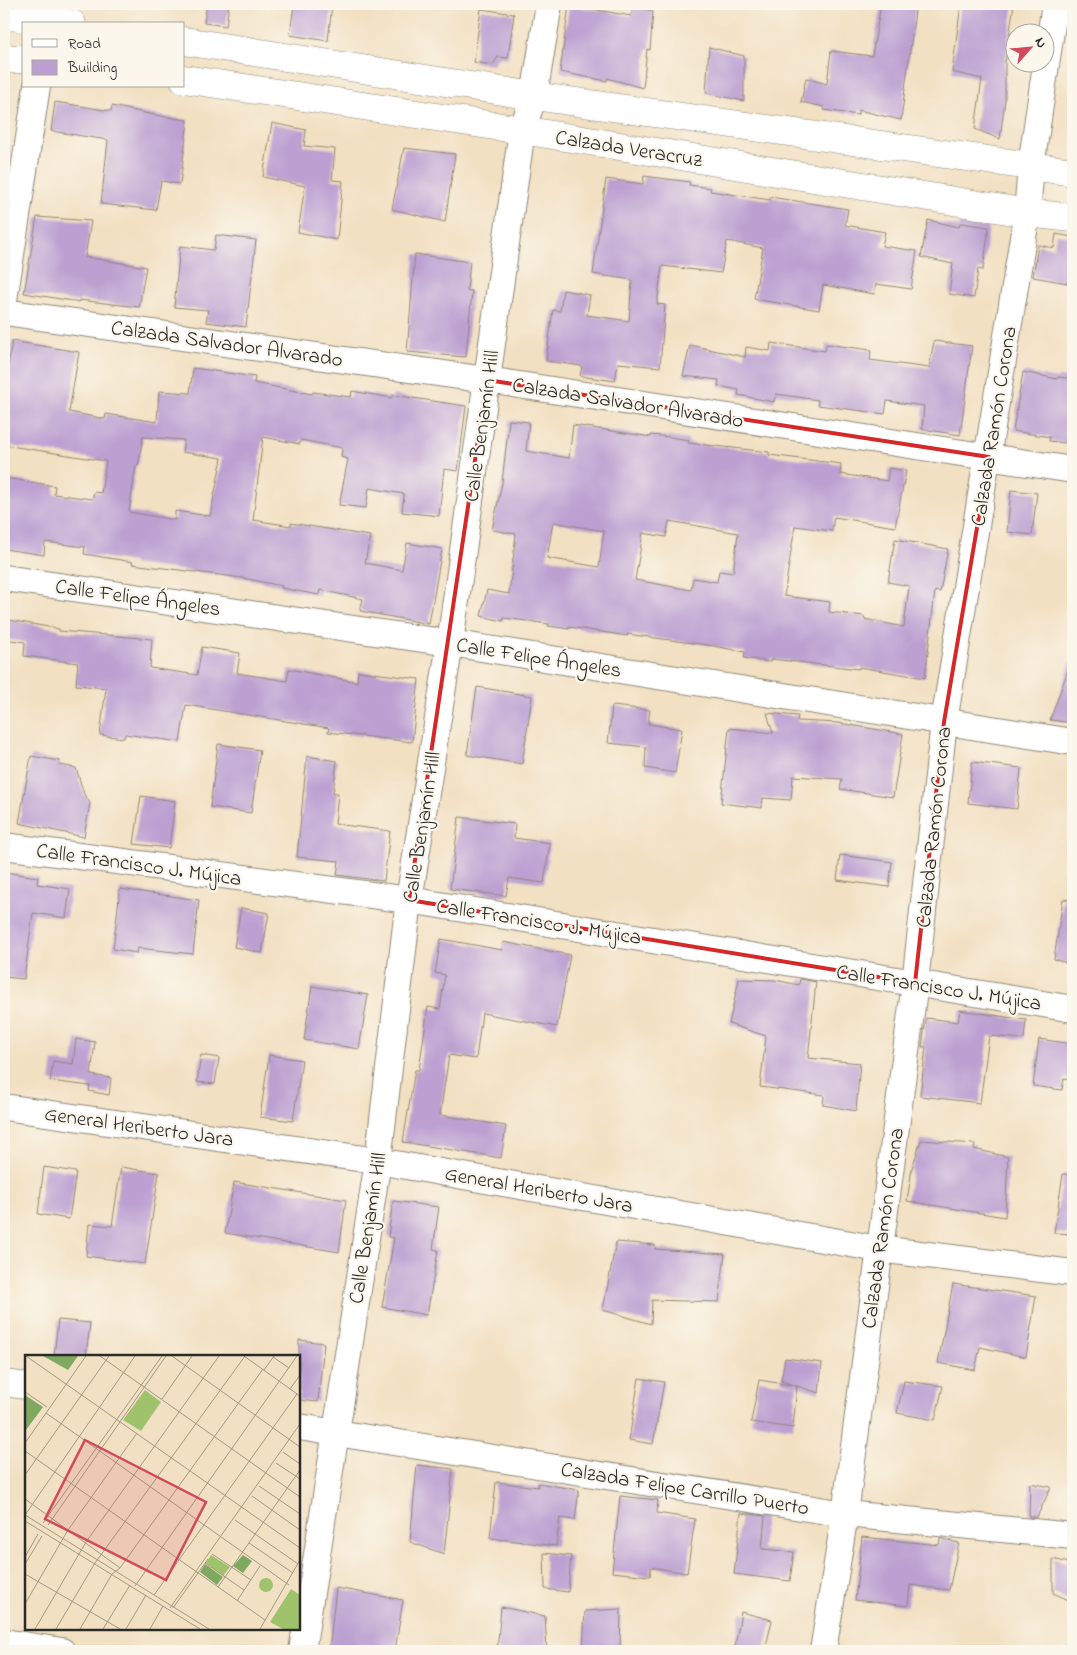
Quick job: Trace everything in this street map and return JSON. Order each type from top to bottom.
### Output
[{"type":"street","name":"Calle Benjamín Hill","points":[[302,1651],[334,1432],[378,1161],[409,900],[450,643],[522,130],[534,96],[548,4]]},
{"type":"street","name":"Calzada Ramón Corona","points":[[823,1651],[845,1514],[915,983],[944,722],[989,457],[1027,213],[1031,166],[1055,4]]},
{"type":"street","points":[[4,15],[58,18]]},
{"type":"street","name":"Calzada Veracruz","points":[[185,41],[534,96],[1073,172]]},
{"type":"street","points":[[4,59],[22,59]]},
{"type":"street","name":"Calzada Veracruz","points":[[185,79],[522,130],[1027,213],[1073,218]]},
{"type":"street","points":[[4,300],[37,88]]},
{"type":"street","name":"Calzada Salvador Alvarado","points":[[4,312],[487,380],[1073,470]]},
{"type":"street","name":"Calle Felipe Ángeles","points":[[4,578],[450,643],[1073,742]]},
{"type":"street","name":"Calle Francisco J. Mújica","points":[[4,846],[409,900],[1073,1009]]},
{"type":"street","name":"General Heriberto Jara","points":[[4,1107],[378,1161],[879,1249],[1073,1273]]},
{"type":"street","points":[[4,1383],[25,1386]]},
{"type":"street","name":"Calzada Felipe Carrillo Puerto","points":[[300,1427],[845,1514],[1073,1536]]},
{"type":"street","points":[[4,1642],[62,1651]]},
{"type":"highlighted area","points":[[487,380],[989,457],[944,722],[915,983],[409,900]]},
{"type":"building","points":[[207,4],[229,4],[226,26],[204,23]]},
{"type":"building","points":[[294,4],[332,4],[328,41],[290,35]]},
{"type":"building","points":[[881,4],[916,4],[901,120],[858,110],[858,115],[824,110],[824,107],[801,102],[806,78],[827,84],[831,51],[872,56]]},
{"type":"building","points":[[961,4],[1014,4],[1011,22],[1004,22],[1005,100],[1000,139],[975,129],[982,79],[952,72]]},
{"type":"building","points":[[569,5],[631,16],[633,7],[653,11],[650,50],[647,49],[643,88],[607,78],[607,81],[560,72]]},
{"type":"building","points":[[481,9],[514,14],[508,58],[498,57],[493,65],[474,62]]},
{"type":"building","points":[[709,47],[744,56],[744,101],[706,93]]},
{"type":"building","points":[[55,102],[111,111],[112,106],[188,120],[180,184],[161,181],[156,210],[101,204],[108,140],[51,131]]},
{"type":"building","points":[[272,123],[306,130],[304,146],[335,149],[332,180],[343,181],[337,240],[298,232],[305,186],[263,177]]},
{"type":"building","points":[[404,148],[455,154],[445,222],[392,209]]},
{"type":"building","points":[[644,176],[690,182],[689,185],[711,188],[710,191],[770,200],[770,197],[848,209],[845,225],[885,232],[882,246],[917,251],[911,289],[876,284],[874,294],[823,285],[819,310],[754,299],[763,248],[727,241],[721,273],[662,266],[657,304],[665,305],[660,367],[618,363],[615,381],[580,376],[582,366],[546,361],[553,310],[560,311],[563,290],[590,295],[587,315],[629,321],[632,280],[593,274],[606,179],[643,184]]},
{"type":"building","points":[[37,217],[91,221],[85,257],[146,267],[139,307],[79,300],[79,302],[24,293]]},
{"type":"building","points":[[928,220],[959,227],[960,223],[989,227],[983,270],[978,269],[974,298],[949,294],[953,264],[921,257]]},
{"type":"building","points":[[1056,234],[1073,237],[1073,284],[1033,277],[1038,245],[1054,248]]},
{"type":"building","points":[[216,235],[256,240],[246,327],[206,322],[208,310],[174,307],[180,246],[214,250]]},
{"type":"building","points":[[415,254],[470,262],[467,290],[472,291],[466,357],[407,352]]},
{"type":"building","points":[[12,341],[79,352],[69,412],[105,419],[106,414],[157,422],[159,391],[190,393],[193,368],[255,377],[254,383],[312,394],[313,392],[351,397],[352,391],[392,398],[393,395],[466,406],[458,471],[444,469],[439,516],[402,512],[404,494],[369,488],[366,508],[339,505],[348,459],[341,457],[342,448],[301,440],[300,444],[263,437],[253,520],[291,526],[291,523],[370,536],[365,563],[402,570],[407,543],[442,549],[429,624],[360,611],[363,599],[320,590],[319,595],[243,578],[132,564],[133,562],[84,554],[85,547],[45,542],[44,555],[4,549],[4,478],[55,486],[54,494],[92,499],[94,492],[101,493],[106,461],[4,445],[4,414],[8,390],[4,389]],"holes":[[[143,437],[184,440],[182,452],[222,458],[210,516],[175,511],[175,520],[129,512],[136,465],[138,466]]]},
{"type":"building","points":[[934,341],[972,346],[960,435],[922,429],[924,406],[887,401],[885,414],[818,405],[818,400],[776,394],[774,402],[738,395],[739,390],[718,386],[719,380],[683,376],[690,345],[745,357],[746,347],[770,351],[771,343],[825,351],[826,344],[871,350],[870,360],[929,368]]},
{"type":"building","points":[[1023,372],[1057,379],[1058,377],[1073,379],[1073,444],[1049,441],[1050,437],[1013,431]]},
{"type":"building","points":[[509,420],[529,422],[526,451],[569,458],[573,425],[651,437],[651,435],[670,437],[689,440],[688,443],[769,452],[769,455],[841,464],[840,474],[887,481],[889,468],[906,471],[895,527],[834,517],[832,531],[795,526],[784,596],[830,602],[829,612],[864,616],[864,619],[904,627],[909,586],[888,582],[895,539],[948,549],[940,592],[935,591],[925,678],[859,667],[859,669],[771,659],[770,662],[744,658],[745,652],[714,646],[569,627],[569,629],[548,626],[549,624],[504,618],[503,621],[481,616],[487,590],[509,594],[516,534],[492,530],[502,483]],"holes":[[[669,521],[738,533],[733,573],[719,571],[717,582],[693,578],[691,590],[635,580],[643,533],[666,537]],[[553,522],[604,531],[599,567],[547,558]]]},
{"type":"building","points":[[1011,490],[1037,493],[1032,535],[1007,532]]},
{"type":"building","points":[[4,619],[59,629],[59,631],[152,639],[150,668],[197,675],[202,647],[240,653],[237,673],[287,681],[289,669],[357,682],[358,671],[419,679],[412,742],[328,732],[329,728],[186,705],[180,742],[125,734],[124,738],[100,735],[106,688],[76,685],[78,663],[24,656],[25,642],[4,639]]},
{"type":"building","points":[[1071,662],[1073,662],[1073,723],[1050,720]]},
{"type":"building","points":[[477,687],[532,696],[522,764],[467,755]]},
{"type":"building","points":[[612,706],[650,710],[648,724],[682,729],[675,773],[645,768],[646,747],[608,743]]},
{"type":"building","points":[[767,713],[798,716],[797,721],[839,723],[903,734],[893,797],[840,789],[842,779],[793,776],[791,800],[763,798],[762,808],[721,803],[729,728],[773,733]]},
{"type":"building","points":[[218,744],[260,750],[251,813],[210,807]]},
{"type":"building","points":[[31,756],[60,761],[59,765],[76,768],[84,794],[90,803],[84,837],[19,823]]},
{"type":"building","points":[[307,756],[337,761],[333,793],[338,793],[335,824],[390,831],[384,881],[337,875],[339,861],[297,857]]},
{"type":"building","points":[[972,762],[1021,768],[1017,809],[968,803]]},
{"type":"building","points":[[141,796],[175,801],[169,848],[134,844]]},
{"type":"building","points":[[459,817],[515,824],[514,838],[550,843],[544,883],[509,878],[506,896],[450,889]]},
{"type":"building","points":[[840,855],[892,862],[889,887],[837,880]]},
{"type":"building","points":[[4,872],[38,877],[37,884],[70,889],[66,918],[33,913],[24,979],[4,977]]},
{"type":"building","points":[[120,889],[199,900],[193,954],[138,948],[137,953],[113,949]]},
{"type":"building","points":[[1063,899],[1073,900],[1073,965],[1054,959]]},
{"type":"building","points":[[241,908],[269,913],[262,953],[234,947]]},
{"type":"building","points":[[441,939],[502,950],[503,942],[570,955],[557,1027],[482,1013],[476,1059],[449,1055],[440,1115],[506,1126],[501,1158],[403,1142],[415,1070],[419,1070],[428,1007],[440,1009],[445,975],[435,973]]},
{"type":"building","points":[[739,979],[775,980],[799,985],[800,979],[816,982],[808,1058],[860,1063],[856,1111],[823,1105],[824,1095],[760,1087],[766,1036],[729,1024]]},
{"type":"building","points":[[312,986],[368,995],[359,1049],[304,1040]]},
{"type":"building","points":[[960,1010],[1026,1020],[1024,1039],[989,1036],[980,1103],[920,1096],[926,1047],[922,1047],[926,1018],[958,1022]]},
{"type":"building","points":[[76,1039],[95,1042],[91,1075],[111,1078],[109,1095],[89,1091],[90,1086],[50,1081],[53,1061],[73,1064]]},
{"type":"building","points":[[1039,1039],[1073,1044],[1073,1079],[1064,1078],[1062,1090],[1033,1086]]},
{"type":"building","points":[[201,1055],[219,1058],[215,1084],[197,1082]]},
{"type":"building","points":[[269,1055],[302,1060],[293,1121],[260,1117]]},
{"type":"building","points":[[921,1140],[975,1144],[974,1149],[1008,1157],[1005,1217],[907,1201],[912,1168]]},
{"type":"building","points":[[44,1167],[76,1172],[69,1219],[38,1214]]},
{"type":"building","points":[[121,1167],[159,1173],[145,1264],[86,1256],[89,1224],[112,1226]]},
{"type":"building","points":[[1063,1174],[1073,1175],[1073,1234],[1054,1233]]},
{"type":"building","points":[[234,1182],[346,1200],[339,1252],[225,1233]]},
{"type":"building","points":[[393,1201],[439,1207],[433,1249],[438,1250],[427,1315],[382,1307],[394,1238],[388,1237]]},
{"type":"building","points":[[616,1242],[655,1245],[655,1249],[725,1254],[719,1302],[652,1300],[651,1324],[603,1310]]},
{"type":"building","points":[[953,1284],[1036,1296],[1026,1357],[980,1347],[975,1370],[938,1363]]},
{"type":"building","points":[[58,1320],[90,1323],[86,1355],[54,1355]]},
{"type":"building","points":[[299,1340],[324,1343],[318,1402],[300,1400]]},
{"type":"building","points":[[785,1358],[822,1363],[819,1393],[781,1381]]},
{"type":"building","points":[[639,1378],[664,1382],[653,1444],[629,1440]]},
{"type":"building","points":[[759,1380],[797,1386],[793,1428],[751,1422]]},
{"type":"building","points":[[904,1381],[943,1386],[935,1420],[897,1413]]},
{"type":"building","points":[[417,1465],[453,1469],[444,1554],[410,1542]]},
{"type":"building","points":[[496,1482],[538,1487],[538,1483],[579,1490],[575,1520],[560,1518],[556,1546],[490,1538]]},
{"type":"building","points":[[1030,1483],[1051,1487],[1037,1517],[1029,1517]]},
{"type":"building","points":[[620,1496],[658,1500],[657,1513],[695,1519],[687,1573],[651,1567],[650,1576],[612,1572]]},
{"type":"building","points":[[741,1513],[765,1516],[762,1549],[794,1552],[790,1581],[734,1574]]},
{"type":"building","points":[[862,1537],[939,1545],[940,1538],[959,1543],[949,1590],[910,1585],[908,1606],[855,1600]]},
{"type":"building","points":[[544,1553],[571,1556],[568,1592],[545,1589]]},
{"type":"building","points":[[1053,1559],[1073,1564],[1071,1601],[1053,1593]]},
{"type":"building","points":[[336,1588],[403,1600],[395,1651],[329,1651]]},
{"type":"building","points":[[501,1607],[545,1616],[547,1651],[497,1651]]},
{"type":"building","points":[[621,1609],[620,1651],[583,1651],[585,1611]]},
{"type":"building","points":[[741,1612],[772,1620],[765,1651],[735,1647]]}]
